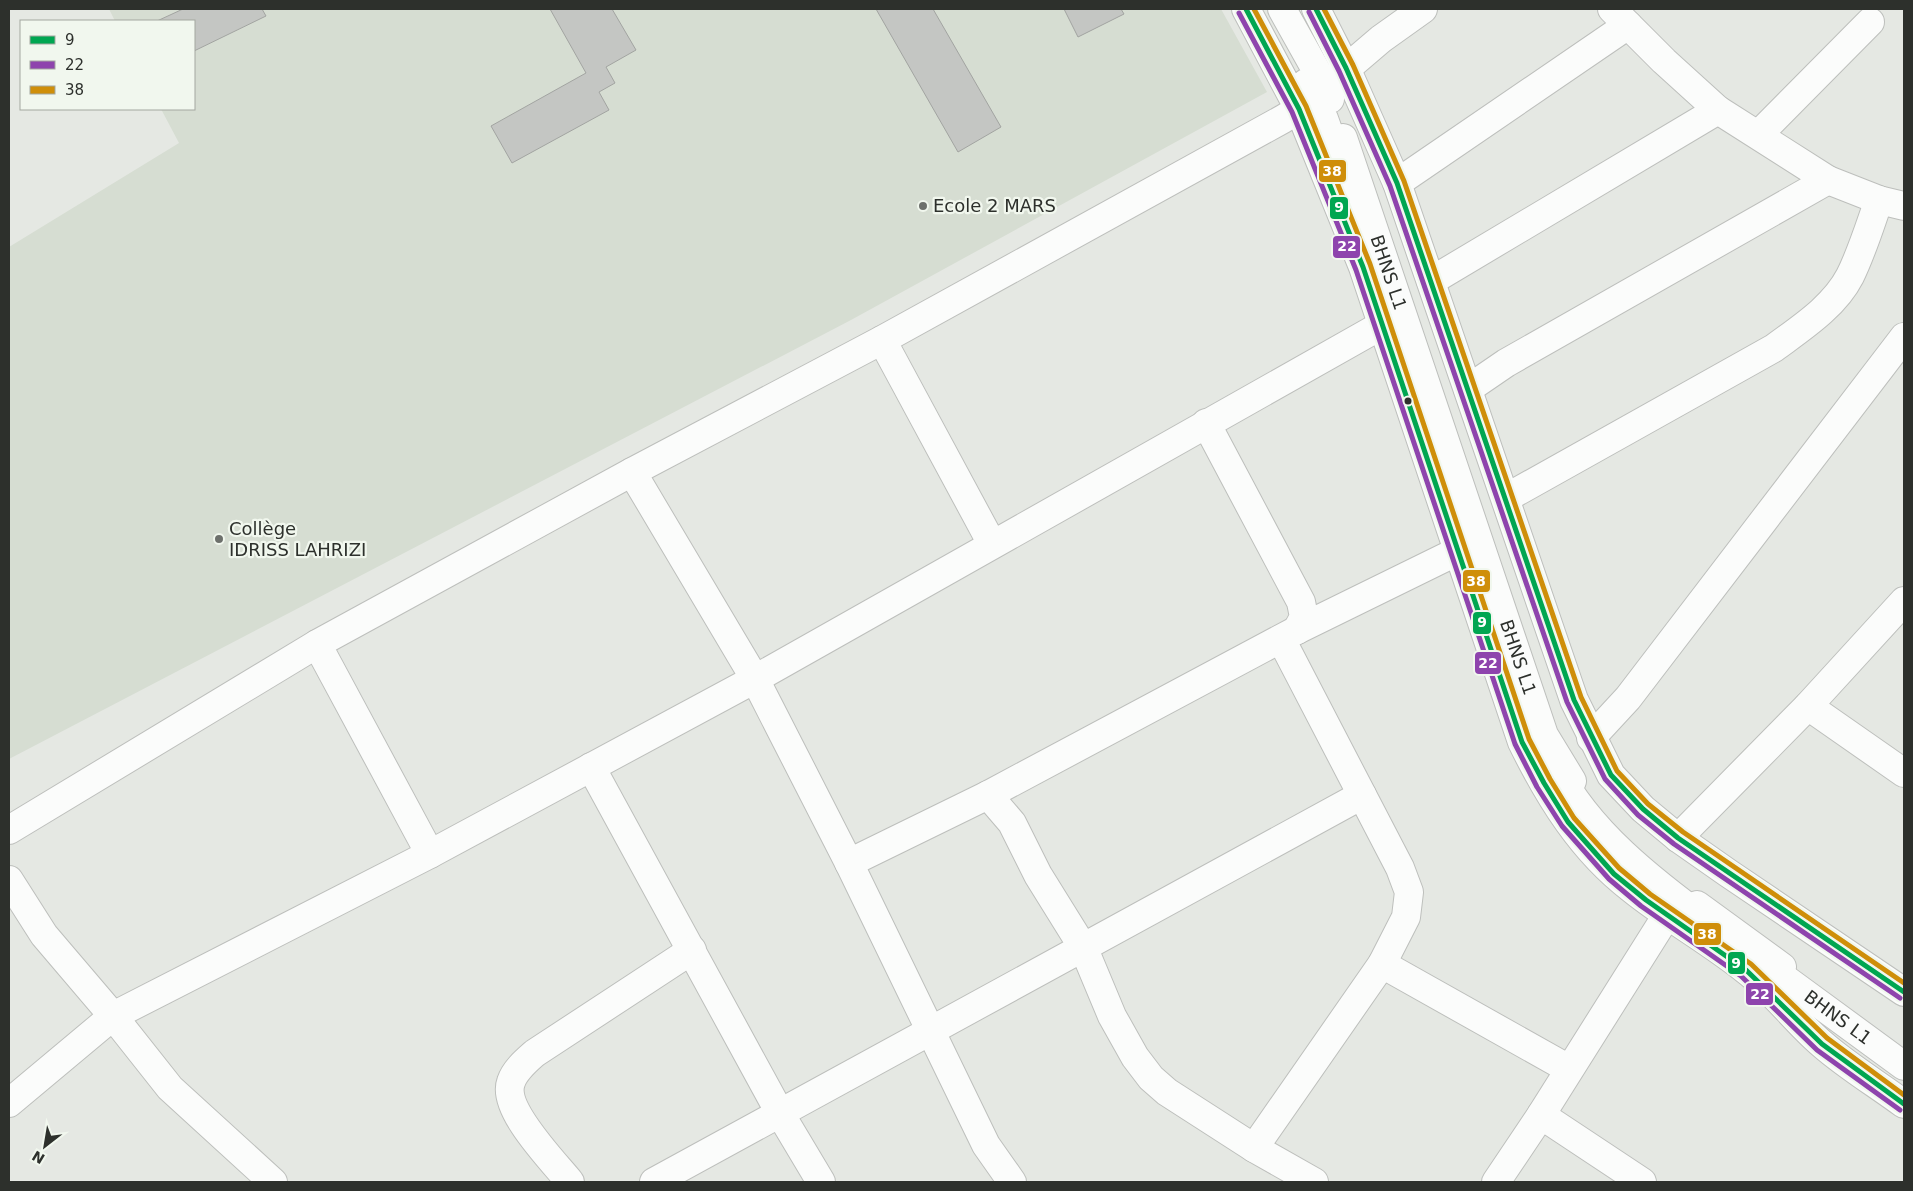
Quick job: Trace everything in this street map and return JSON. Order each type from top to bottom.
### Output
[{"type":"street","points":[[1246,9],[1312,97],[1363,268],[1522,742],[1542,783],[1567,821],[1596,856],[1630,888],[1745,969],[1776,994],[1821,1044],[1904,1104]]},
{"type":"street","name":"BHNS L1","points":[[1267,9],[1312,97],[1392,301],[1517,683],[1535,726],[1563,781],[1590,820],[1646,874],[1697,915],[1904,1066]]},
{"type":"street","name":"BHNS L1","points":[[1282,9],[1312,97],[1544,734],[1588,810],[1656,876],[1904,1056]]},
{"type":"street","points":[[1316,9],[1346,68],[1397,183],[1574,700],[1591,738],[1611,775],[1642,809],[1678,838],[1904,992]]},
{"type":"street","points":[[9,830],[317,644],[632,472],[882,340],[1312,97],[1346,68],[1423,9]]},
{"type":"street","points":[[1397,183],[1620,17],[1718,110],[1759,134],[1828,180],[1892,203],[1850,277],[1832,300],[1808,322],[1774,348],[1506,498]]},
{"type":"street","points":[[1759,134],[1870,22]]},
{"type":"street","points":[[1431,282],[1718,110]]},
{"type":"street","points":[[1468,389],[1506,363],[1828,180]]},
{"type":"street","points":[[9,1103],[114,1016],[430,854],[755,679],[1382,324]]},
{"type":"street","points":[[1591,738],[1646,676],[1904,337]]},
{"type":"street","points":[[882,340],[992,544]]},
{"type":"street","points":[[1206,423],[1301,602],[1304,617],[1289,635]]},
{"type":"street","points":[[632,472],[755,679],[849,863],[986,1144],[1012,1182]]},
{"type":"street","points":[[849,863],[988,795],[1289,635],[1458,551]]},
{"type":"street","points":[[1678,838],[1808,706],[1904,601]]},
{"type":"street","points":[[1254,1148],[1382,964],[1406,917],[1409,892],[1400,868],[1362,795],[1289,635]]},
{"type":"street","points":[[317,644],[430,854]]},
{"type":"street","points":[[1808,706],[1904,773]]},
{"type":"street","points":[[591,767],[781,1115],[821,1182]]},
{"type":"street","points":[[988,795],[1012,823],[1038,875],[1084,949],[1112,1016],[1135,1057],[1151,1078],[1167,1092],[1254,1148],[1314,1182]]},
{"type":"street","points":[[654,1182],[781,1115],[930,1029],[1084,949],[1362,795]]},
{"type":"street","points":[[9,880],[44,935],[114,1016],[170,1088],[273,1182]]},
{"type":"street","points":[[1496,1182],[1667,915]]},
{"type":"street","points":[[570,1182],[515,1113],[510,1098],[510,1084],[519,1068],[534,1052],[692,950]]},
{"type":"street","points":[[1382,964],[1570,1069]]},
{"type":"street","points":[[1540,1116],[1642,1182]]},
{"type":"shaded area","name":"Collège IDRISS LAHRIZI","points":[[109,9],[1221,9],[1267,92],[851,320],[9,759],[9,247],[179,143],[162,110],[195,110],[195,20],[114,20]]},
{"type":"building","points":[[183,9],[262,9],[266,16],[195,51],[195,20],[159,20]]},
{"type":"building","points":[[550,9],[612,9],[636,50],[606,67],[615,83],[599,92],[609,110],[512,163],[491,126],[586,73]]},
{"type":"building","points":[[876,9],[933,9],[1001,127],[958,152]]},
{"type":"building","points":[[1064,9],[1121,9],[1124,14],[1078,37]]},
{"type":"transit line","name":"9","points":[[1246,9],[1299,109],[1363,267],[1522,742],[1544,783],[1568,822],[1614,874],[1646,900],[1746,970],[1822,1044],[1904,1104]]},
{"type":"transit line","name":"38","points":[[1254,9],[1306,106],[1370,264],[1529,739],[1550,779],[1574,818],[1619,868],[1650,894],[1751,964],[1827,1038],[1904,1095]]},
{"type":"transit line","name":"9","points":[[1316,9],[1346,68],[1397,183],[1574,700],[1611,775],[1643,809],[1678,838],[1904,992]]},
{"type":"transit line","name":"38","points":[[1324,9],[1353,65],[1404,181],[1581,697],[1617,771],[1648,804],[1683,832],[1904,983]]},
{"type":"transit line","name":"22","points":[[1309,12],[1339,71],[1390,186],[1567,702],[1605,779],[1638,815],[1674,844],[1900,998]]},
{"type":"transit line","name":"22","points":[[1239,13],[1292,112],[1356,270],[1515,744],[1537,787],[1562,826],[1609,879],[1641,906],[1741,976],[1817,1050],[1900,1110]]},
{"type":"place","name":"Ecole 2 MARS","points":[[923,206]]},
{"type":"place","name":"Collège IDRISS LAHRIZI","points":[[219,539]]}]
